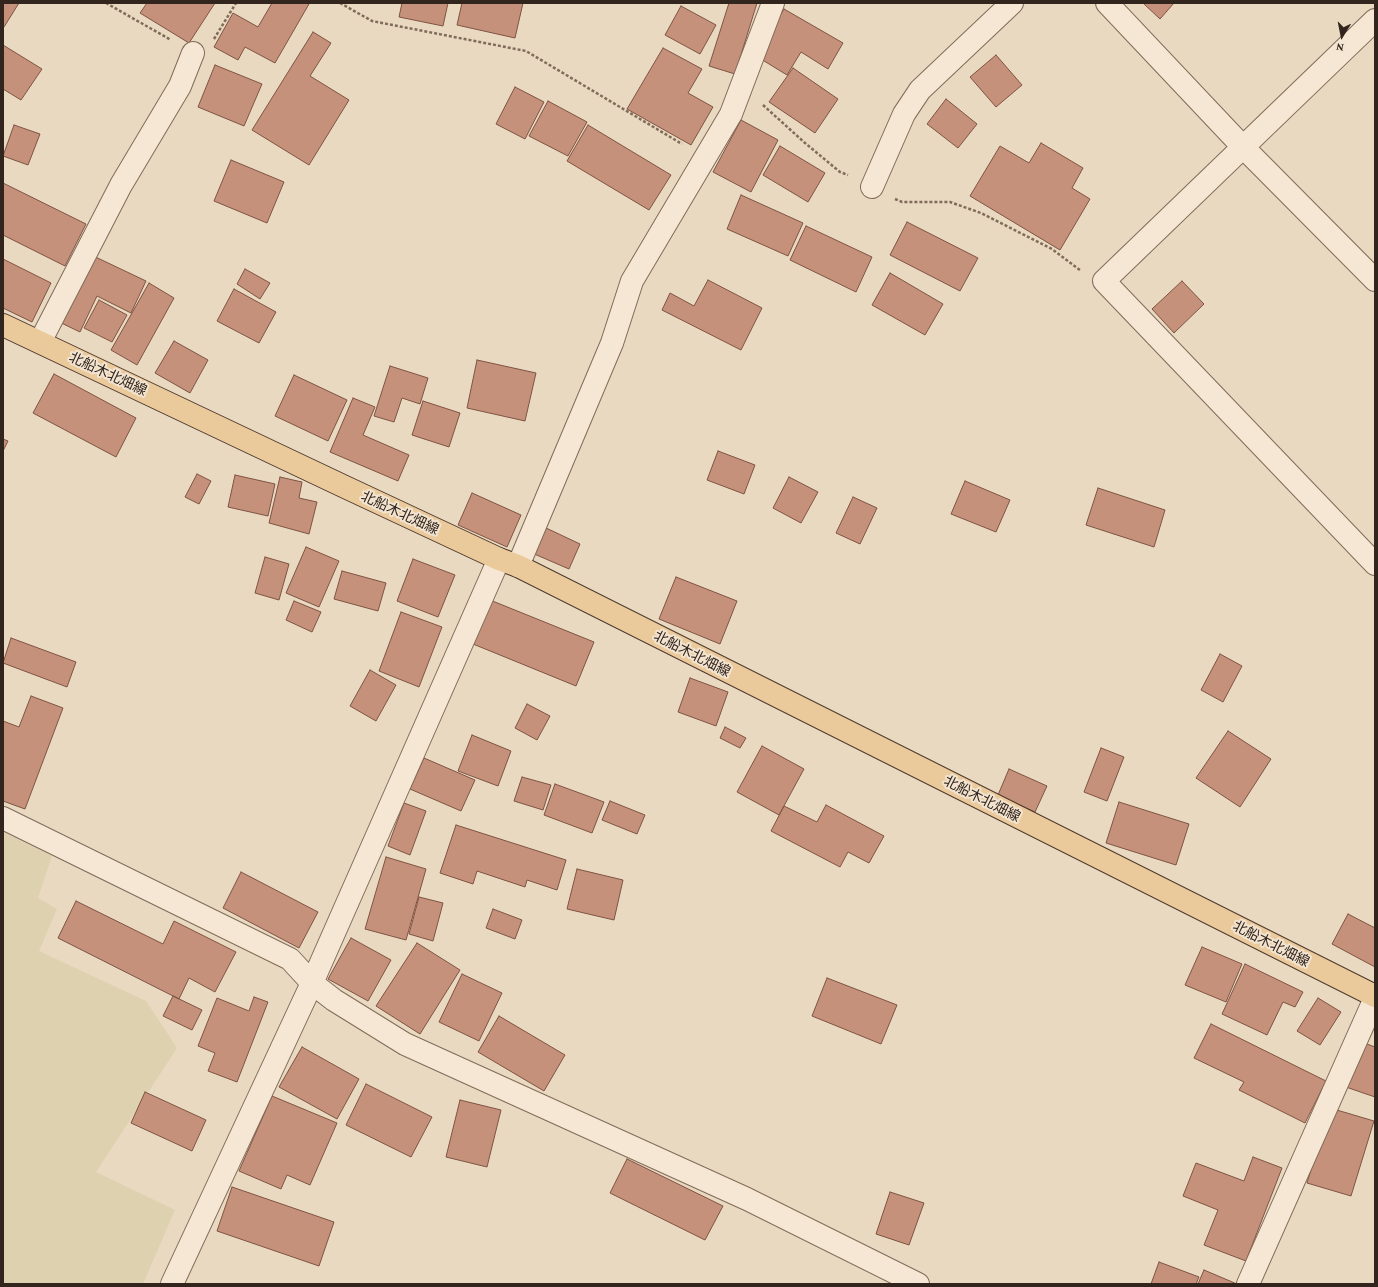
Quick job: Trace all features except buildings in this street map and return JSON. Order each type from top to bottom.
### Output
[{"type":"main road","name":"北船木北畑線","points":[[3,324],[509,563],[1375,997]]},
{"type":"street","points":[[172,1284],[612,343],[632,281],[704,157],[731,114],[773,3]]},
{"type":"street","points":[[872,188],[904,114],[920,90],[1012,3]]},
{"type":"street","points":[[1107,3],[1243,147],[1375,280]]},
{"type":"street","points":[[1375,20],[1104,281],[1375,564]]},
{"type":"street","points":[[40,342],[121,185],[180,86],[193,53]]},
{"type":"street","points":[[3,818],[290,959],[312,983],[334,1000],[405,1044],[747,1199],[918,1284]]},
{"type":"street","points":[[1248,1284],[1375,997]]},
{"type":"path","points":[[340,3],[372,21],[526,50],[704,157]]},
{"type":"path","points":[[742,86],[805,143],[840,172],[902,202],[950,202],[981,213],[1052,249],[1092,278],[1104,281]]},
{"type":"shaded area","points":[[3,832],[52,856],[38,898],[57,909],[39,951],[146,1001],[177,1048],[96,1172],[175,1210],[143,1284],[3,1284]]}]
